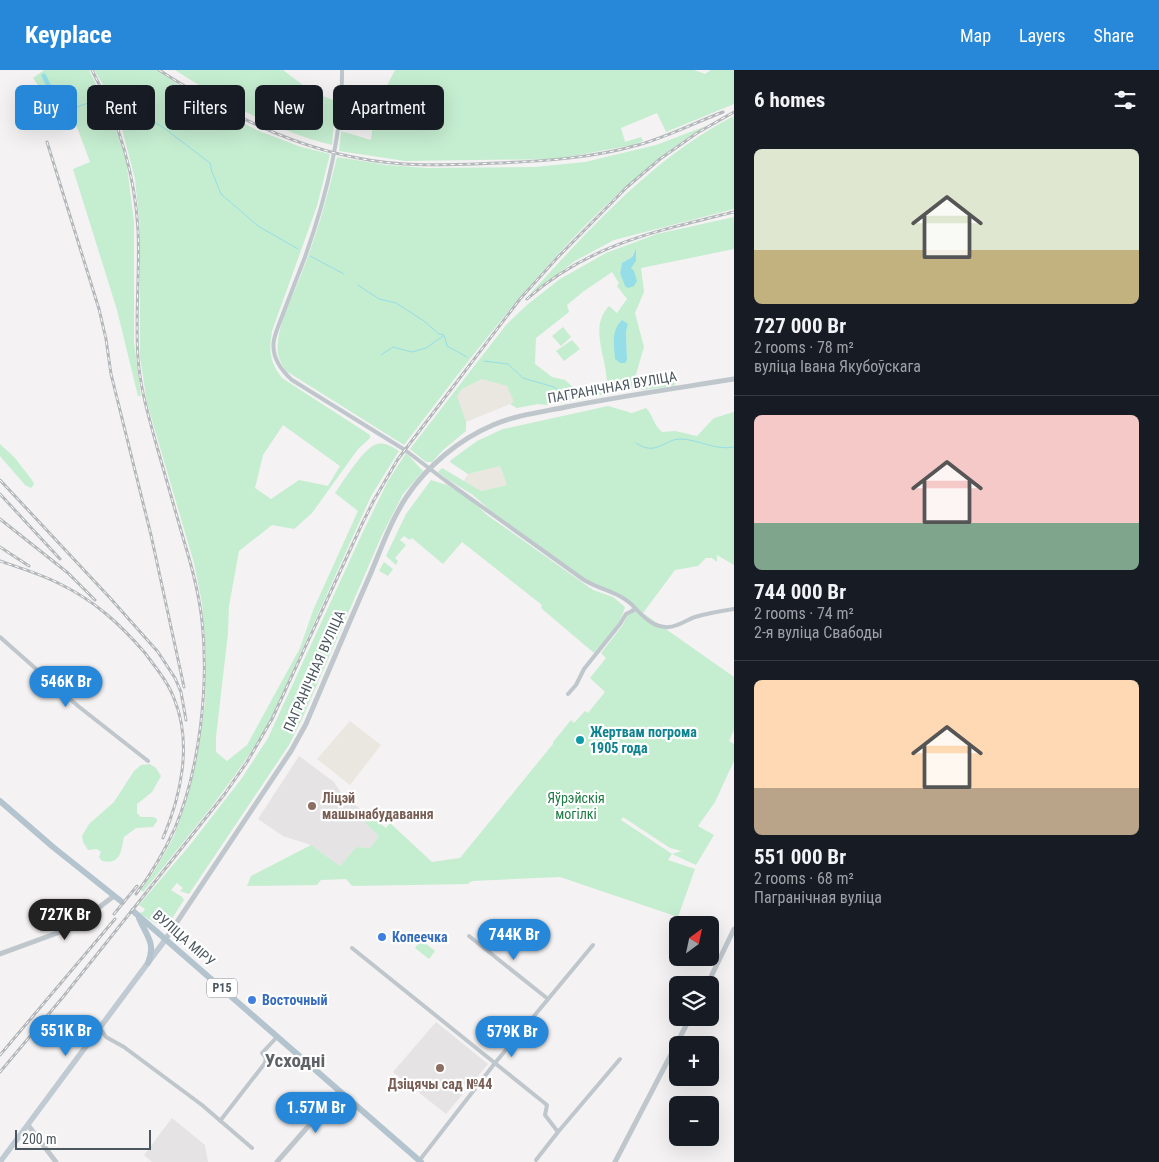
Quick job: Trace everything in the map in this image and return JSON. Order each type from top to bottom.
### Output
[{"type":"main road","points":[[0,801],[122,902]]},
{"type":"main road","name":"ВУЛІЦА МІРУ","points":[[148,963],[152,950],[151,943],[132,911],[420,1161]]},
{"type":"main road","name":"ПАГРАНІЧНАЯ ВУЛІЦА","points":[[0,1162],[165,940]]},
{"type":"street","points":[[342,70],[334,153],[322,209],[274,341],[275,359],[283,372],[292,380],[405,450],[584,580],[622,596],[645,619],[654,625],[675,626],[697,616],[734,609]]},
{"type":"street","name":"ПАГРАНІЧНАЯ ВУЛІЦА","points":[[165,940],[306,724],[399,511],[406,497],[430,469],[451,450],[472,435],[494,424],[516,417],[602,400],[734,379]]},
{"type":"street","points":[[568,694],[576,685],[584,669],[626,614],[636,609]]},
{"type":"street","points":[[0,636],[78,706],[148,761]]},
{"type":"street","points":[[0,954],[60,932],[81,922],[114,896]]},
{"type":"street","points":[[711,976],[734,929]]},
{"type":"street","points":[[469,936],[548,999]]},
{"type":"street","points":[[420,1161],[495,1063],[593,945]]},
{"type":"street","points":[[352,948],[547,1105],[545,1114],[558,1132]]},
{"type":"street","points":[[615,1162],[686,1026]]},
{"type":"street","points":[[100,1028],[106,1037],[124,1046],[202,1105],[252,1148]]},
{"type":"street","points":[[220,1121],[265,1063],[266,1058],[262,1053],[277,1037]]},
{"type":"street","points":[[536,1160],[620,1059]]},
{"type":"street","points":[[277,1162],[338,1091]]},
{"type":"street","points":[[28,1125],[56,1162]]},
{"type":"shaded area","points":[[482,379],[507,386],[515,402],[466,422],[456,396],[462,389]]},
{"type":"shaded area","points":[[500,466],[507,485],[480,491],[464,481],[468,474]]},
{"type":"shaded area","points":[[350,721],[381,745],[350,785],[317,759]]},
{"type":"shaded area","name":"Ліцэй машынабудавання","points":[[299,756],[334,782],[343,796],[370,816],[365,823],[379,836],[370,848],[356,847],[340,866],[311,845],[283,836],[258,819]]},
{"type":"shaded area","name":"Дзіцячы сад №44","points":[[436,1022],[488,1064],[446,1114],[393,1072]]},
{"type":"shaded area","points":[[172,1118],[205,1145],[208,1162],[152,1162],[144,1155]]},
{"type":"green space","points":[[44,70],[89,70],[96,85],[87,85],[87,130],[116,130],[126,159],[134,222],[134,342],[141,396],[138,396],[117,310],[73,169],[90,162],[77,127],[77,85],[38,85],[33,78]]},
{"type":"green space","points":[[94,70],[157,70],[179,85],[165,85],[165,130],[245,130],[245,124],[255,130],[301,147],[330,154],[317,206],[272,331],[271,355],[272,361],[282,378],[370,435],[370,438],[358,449],[312,513],[294,529],[272,525],[239,551],[229,606],[228,633],[216,737],[216,752],[227,761],[247,745],[300,648],[314,608],[358,511],[335,493],[360,458],[372,447],[377,444],[383,444],[399,451],[371,496],[269,723],[225,789],[143,892],[141,890],[174,836],[185,805],[205,704],[206,653],[202,603],[194,563],[147,403],[140,357],[140,228],[135,179],[122,130],[155,130],[155,85],[103,85]],"holes":[[[283,425],[340,466],[328,486],[299,480],[271,499],[255,488],[263,455]]]},
{"type":"green space","points":[[175,70],[283,70],[303,85],[255,85],[255,116],[245,111],[245,85],[199,85]]},
{"type":"green space","points":[[395,70],[694,70],[705,74],[711,70],[734,70],[734,104],[666,132],[657,113],[621,128],[625,142],[641,137],[643,141],[633,145],[557,159],[405,161],[339,151],[341,131],[371,140],[373,130],[444,130],[444,85],[387,85]]},
{"type":"green space","points":[[323,96],[333,100],[332,145],[285,130],[323,130]]},
{"type":"green space","points":[[734,116],[734,209],[614,240],[575,261],[528,296],[599,221],[649,174],[676,152]]},
{"type":"green space","points":[[706,126],[672,149],[639,175],[560,252],[506,314],[404,445],[286,371],[279,357],[279,333],[314,240],[337,157],[387,165],[427,168],[535,167],[585,162],[656,145]]},
{"type":"green space","points":[[734,217],[734,249],[641,268],[644,292],[635,313],[644,347],[632,388],[606,394],[606,371],[601,348],[600,326],[603,315],[609,306],[617,313],[627,299],[617,286],[619,283],[612,272],[567,305],[569,312],[536,338],[535,364],[552,377],[565,380],[581,394],[604,389],[601,395],[547,405],[538,404],[517,408],[510,404],[514,402],[507,386],[482,379],[462,389],[457,396],[466,422],[466,431],[432,462],[426,462],[410,449],[506,325],[528,304],[560,279],[606,253],[657,234]],"holes":[[[634,250],[631,268],[625,286],[620,273],[622,263],[632,257]],[[628,324],[626,332],[627,360],[615,359]]]},
{"type":"green space","points":[[563,327],[571,337],[561,346],[552,336]]},
{"type":"green space","points":[[572,340],[580,349],[564,361],[556,351]]},
{"type":"green space","points":[[660,375],[675,377],[676,382],[674,386],[641,390],[640,387],[643,382],[660,380]]},
{"type":"green space","name":"Яўрэйскія могілкі","points":[[608,406],[632,413],[646,408],[656,426],[662,432],[675,431],[697,436],[714,418],[734,412],[734,565],[717,555],[717,562],[712,558],[706,558],[698,566],[675,570],[643,613],[734,677],[734,730],[729,741],[734,744],[734,761],[715,802],[698,826],[714,835],[696,865],[672,854],[668,860],[695,869],[678,916],[560,877],[472,881],[468,884],[352,886],[346,879],[321,880],[317,885],[247,886],[251,876],[311,845],[340,866],[356,847],[370,848],[379,836],[365,823],[370,816],[386,828],[390,823],[432,862],[460,858],[571,720],[574,723],[585,711],[588,713],[605,692],[590,678],[606,658],[601,653],[622,626],[633,605],[617,594],[595,586],[492,512],[473,495],[438,472],[442,468],[481,491],[507,485],[500,466],[468,474],[450,462],[477,441],[503,429]],"holes":[[[623,817],[670,848],[682,851],[672,854],[621,820]]]},
{"type":"green space","points":[[0,444],[15,458],[32,480],[34,484],[31,488],[25,485],[0,456]]},
{"type":"green space","points":[[406,453],[423,471],[403,494],[382,535],[289,745],[189,894],[180,891],[183,888],[177,883],[171,890],[184,900],[165,929],[139,913],[145,909],[139,905],[190,845],[242,778],[268,738],[362,534],[388,481]]},
{"type":"green space","points":[[431,480],[447,485],[472,500],[487,515],[593,590],[613,597],[625,607],[617,626],[594,653],[541,608],[542,605],[462,542],[443,564],[412,538],[410,540],[404,536],[400,540],[406,545],[395,558],[398,561],[396,565],[386,556],[406,514]]},
{"type":"green space","points":[[384,562],[393,569],[388,576],[379,571]]},
{"type":"green space","points":[[150,764],[156,768],[161,776],[152,792],[137,804],[137,813],[141,817],[153,817],[157,821],[153,827],[136,828],[124,837],[121,852],[117,859],[108,862],[102,861],[99,857],[101,852],[97,849],[88,850],[82,836],[89,824],[114,802],[134,771],[141,765]]},
{"type":"green space","points":[[421,940],[435,951],[429,959],[415,948]]},
{"type":"water","points":[[45,73],[51,85],[46,85],[41,75]]},
{"type":"water","points":[[636,249],[636,261],[631,268],[637,281],[634,286],[628,288],[625,286],[620,273],[622,263],[632,257]]},
{"type":"water","points":[[622,320],[628,324],[626,332],[627,360],[625,363],[620,363],[615,359],[614,348],[616,329]]},
{"type":"waterway","points":[[77,107],[87,104]]},
{"type":"waterway","points":[[155,122],[210,163],[221,194],[258,226],[298,249]]},
{"type":"waterway","points":[[310,256],[344,274]]},
{"type":"waterway","points":[[358,285],[379,299],[396,303],[424,321],[439,334],[444,335],[447,346],[467,357]]},
{"type":"waterway","points":[[381,355],[393,347],[412,352],[426,348],[443,336]]},
{"type":"waterway","points":[[484,361],[508,364],[523,378],[567,393]]},
{"type":"waterway","points":[[636,443],[643,447],[655,448],[680,439],[713,446],[734,447]]},
{"type":"railway","points":[[92,70],[110,108],[124,147],[133,188],[138,230],[137,342],[141,380],[145,403],[195,581],[201,611],[204,646],[203,699],[200,726],[191,779],[184,805],[162,854],[136,894]]},
{"type":"railway","points":[[159,70],[216,105],[246,120],[306,145],[338,154],[404,164],[499,163],[586,156],[649,142],[723,112]]},
{"type":"railway","points":[[0,1072],[63,997],[224,795],[247,762],[272,719],[362,524],[398,459],[520,299],[557,258],[627,187],[660,159],[697,133],[734,112]]},
{"type":"railway","points":[[47,142],[99,309],[111,374],[151,535],[184,687]]},
{"type":"railway","points":[[527,299],[551,280],[599,252],[651,233],[734,212]]},
{"type":"railway","points":[[0,480],[158,652],[175,678],[181,692],[186,720]]},
{"type":"railway","points":[[0,494],[60,559]]},
{"type":"railway","points":[[0,519],[68,573],[95,600]]},
{"type":"railway","points":[[0,547],[29,566]]},
{"type":"railway","points":[[0,561],[53,580],[96,606],[136,642],[166,682],[180,718],[183,752],[179,788],[163,838]]},
{"type":"railway","points":[[114,914],[137,886]]},
{"type":"railway","points":[[0,1055],[115,919]]},
{"type":"place","name":"Жертвам погрома 1905 года","points":[[580,740]]},
{"type":"place","name":"Ліцэй машынабудавання","points":[[312,806]]},
{"type":"place","name":"Копеечка","points":[[382,937]]},
{"type":"place","name":"Восточный","points":[[252,1000]]},
{"type":"place","name":"Дзіцячы сад №44","points":[[440,1068]]},
{"type":"district","name":"Усходні","points":[[295,1060]]}]
